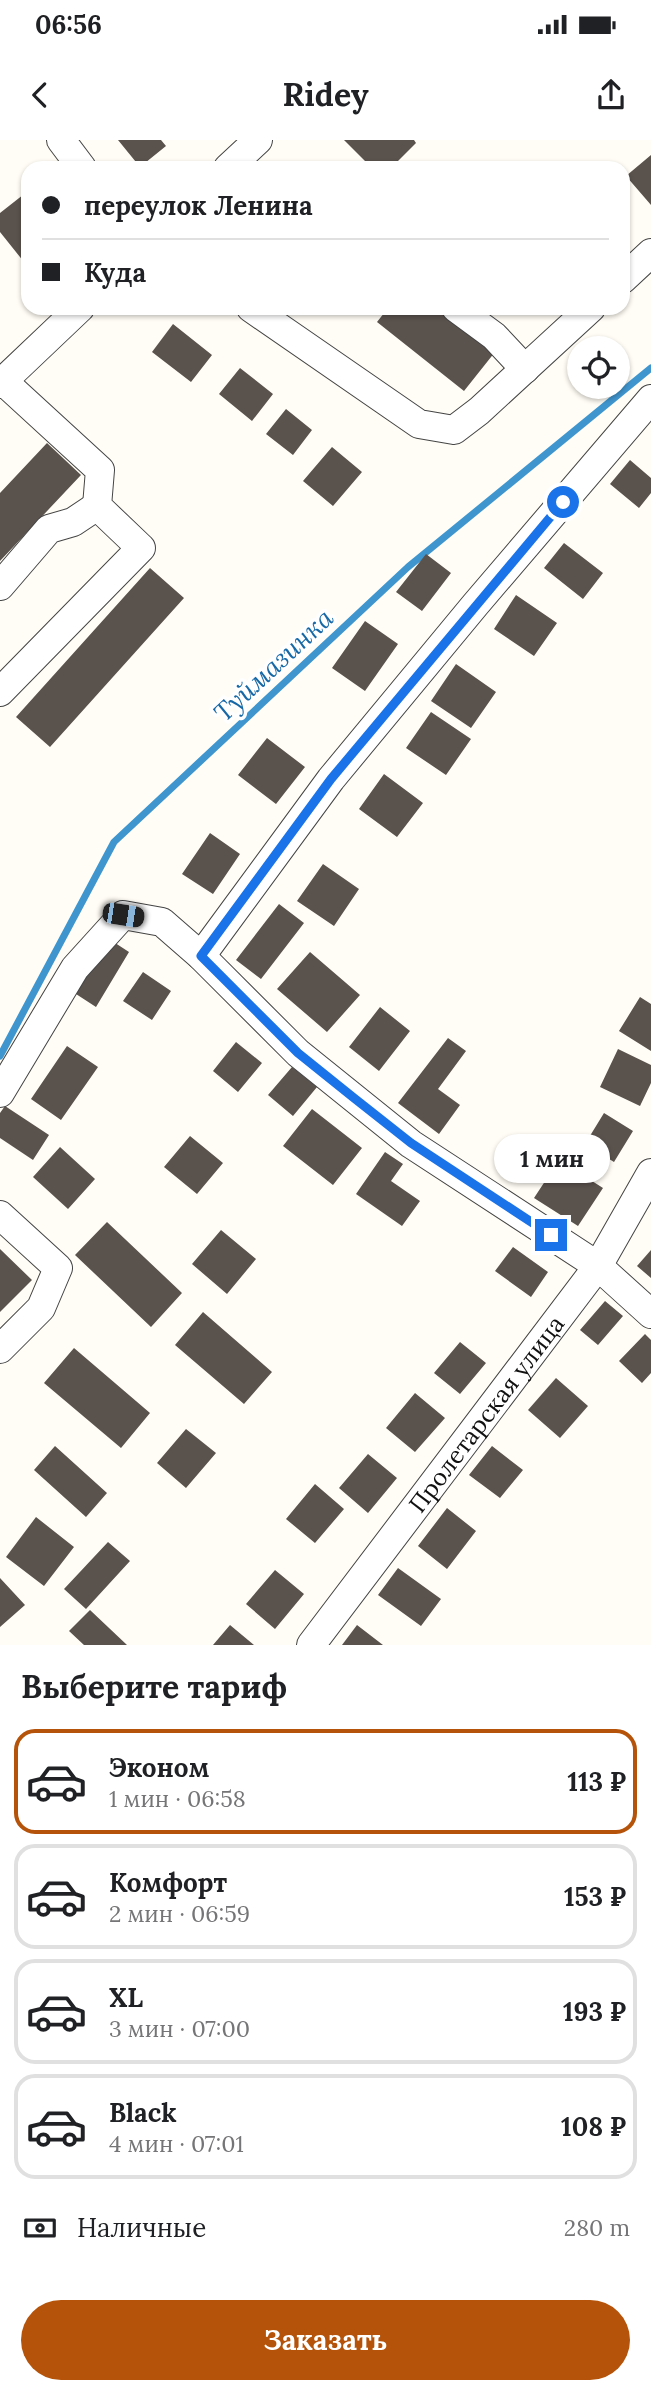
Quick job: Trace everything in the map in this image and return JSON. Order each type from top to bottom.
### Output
[{"type":"street","points":[[61,140],[77,161]]},
{"type":"street","points":[[236,161],[258,140]]},
{"type":"street","points":[[630,272],[651,253]]},
{"type":"street","points":[[73,315],[2,383],[100,470],[97,506]]},
{"type":"street","points":[[261,315],[419,424],[454,430],[479,411],[583,315]]},
{"type":"street","points":[[466,315],[494,336],[525,369]]},
{"type":"street","points":[[201,956],[331,779],[651,399]]},
{"type":"street","points":[[0,586],[49,529],[73,522],[97,506]]},
{"type":"street","points":[[0,692],[141,548],[97,506]]},
{"type":"street","points":[[0,1093],[75,968],[123,915],[162,922],[201,956],[298,1053],[411,1143],[598,1266],[651,1314]]},
{"type":"street","name":"Пролетарская улица","points":[[311,1645],[598,1266],[651,1173]]},
{"type":"street","points":[[0,1215],[58,1268],[41,1308],[0,1349]]},
{"type":"building","points":[[118,140],[161,140],[166,146],[147,161],[135,161]]},
{"type":"building","points":[[344,140],[414,140],[416,143],[398,161],[365,161]]},
{"type":"building","points":[[651,155],[651,205],[630,181],[630,173]]},
{"type":"building","points":[[21,196],[21,258],[0,232],[0,213]]},
{"type":"building","points":[[382,315],[448,315],[495,352],[464,391],[377,322]]},
{"type":"building","points":[[173,324],[212,355],[191,382],[152,352]]},
{"type":"building","points":[[240,368],[273,394],[252,421],[219,394]]},
{"type":"building","points":[[286,409],[312,430],[293,455],[266,434]]},
{"type":"building","points":[[47,443],[81,475],[0,561],[0,493]]},
{"type":"building","points":[[332,447],[362,472],[333,506],[303,481]]},
{"type":"building","points":[[630,460],[651,478],[651,493],[639,508],[610,484]]},
{"type":"building","points":[[564,543],[603,573],[583,599],[544,568]]},
{"type":"building","points":[[426,554],[451,573],[422,611],[396,592]]},
{"type":"building","points":[[150,568],[184,598],[50,747],[16,717]]},
{"type":"building","points":[[516,595],[557,623],[534,656],[494,629]]},
{"type":"building","points":[[365,621],[398,644],[365,691],[332,668]]},
{"type":"building","points":[[456,664],[496,692],[471,728],[431,701]]},
{"type":"building","points":[[431,712],[471,739],[446,775],[406,748]]},
{"type":"building","points":[[267,738],[305,767],[276,804],[238,775]]},
{"type":"building","points":[[384,774],[423,803],[397,837],[359,809]]},
{"type":"building","points":[[210,833],[240,854],[213,894],[182,874]]},
{"type":"building","points":[[323,864],[359,889],[334,926],[297,901]]},
{"type":"building","points":[[279,904],[304,923],[261,979],[236,960]]},
{"type":"building","points":[[109,939],[129,952],[96,1007],[76,994]]},
{"type":"building","points":[[310,952],[360,995],[327,1032],[277,989]]},
{"type":"building","points":[[143,972],[171,991],[152,1020],[123,1001]]},
{"type":"building","points":[[640,997],[651,1004],[651,1051],[619,1031]]},
{"type":"building","points":[[380,1007],[410,1031],[379,1071],[349,1047]]},
{"type":"building","points":[[448,1038],[466,1051],[438,1089],[460,1105],[439,1134],[398,1103]]},
{"type":"building","points":[[236,1042],[262,1063],[238,1092],[213,1071]]},
{"type":"building","points":[[67,1046],[98,1067],[61,1120],[31,1099]]},
{"type":"building","points":[[618,1049],[651,1065],[651,1083],[640,1106],[600,1087]]},
{"type":"building","points":[[292,1067],[317,1087],[293,1116],[268,1095]]},
{"type":"building","points":[[5,1106],[49,1135],[33,1160],[0,1138],[0,1113]]},
{"type":"building","points":[[312,1109],[362,1148],[333,1185],[283,1146]]},
{"type":"building","points":[[604,1113],[633,1131],[614,1162],[585,1144]]},
{"type":"building","points":[[190,1136],[223,1163],[197,1194],[164,1167]]},
{"type":"building","points":[[60,1147],[95,1179],[68,1209],[33,1177]]},
{"type":"building","points":[[385,1152],[403,1164],[391,1181],[420,1201],[402,1226],[356,1194]]},
{"type":"building","points":[[559,1160],[603,1188],[578,1226],[534,1198]]},
{"type":"building","points":[[107,1222],[182,1293],[151,1327],[75,1255]]},
{"type":"building","points":[[221,1230],[256,1259],[227,1294],[192,1264]]},
{"type":"building","points":[[513,1247],[548,1272],[531,1297],[495,1271]]},
{"type":"building","points":[[0,1249],[32,1280],[0,1312]]},
{"type":"building","points":[[651,1250],[651,1278],[637,1266]]},
{"type":"building","points":[[605,1301],[623,1316],[598,1345],[580,1330]]},
{"type":"building","points":[[203,1312],[272,1372],[244,1404],[175,1345]]},
{"type":"building","points":[[645,1334],[651,1340],[651,1373],[642,1383],[619,1361]]},
{"type":"building","points":[[460,1342],[486,1363],[460,1394],[434,1373]]},
{"type":"building","points":[[74,1348],[150,1413],[121,1448],[44,1383]]},
{"type":"building","points":[[556,1378],[588,1406],[560,1438],[528,1410]]},
{"type":"building","points":[[415,1393],[445,1418],[415,1452],[386,1428]]},
{"type":"building","points":[[186,1429],[216,1453],[186,1488],[157,1463]]},
{"type":"building","points":[[55,1446],[107,1493],[86,1517],[34,1470]]},
{"type":"building","points":[[492,1446],[523,1470],[500,1498],[469,1475]]},
{"type":"building","points":[[368,1454],[397,1478],[368,1513],[339,1488]]},
{"type":"building","points":[[315,1484],[344,1509],[315,1543],[286,1519]]},
{"type":"building","points":[[447,1508],[476,1531],[447,1569],[418,1546]]},
{"type":"building","points":[[36,1517],[74,1547],[44,1586],[6,1557]]},
{"type":"building","points":[[108,1542],[130,1561],[86,1609],[64,1589]]},
{"type":"building","points":[[398,1568],[441,1599],[421,1626],[378,1595]]},
{"type":"building","points":[[275,1570],[304,1594],[275,1629],[246,1604]]},
{"type":"building","points":[[0,1578],[25,1605],[0,1627]]},
{"type":"building","points":[[90,1610],[127,1645],[84,1645],[69,1631]]},
{"type":"building","points":[[230,1625],[254,1645],[213,1645]]},
{"type":"building","points":[[357,1625],[383,1645],[342,1645]]},
{"type":"waterway","name":"Туймазинка","points":[[0,1056],[114,842],[408,567],[651,368]]},
{"type":"route","points":[[551,1235],[411,1143],[354,1098],[298,1053],[201,956],[331,779],[563,502]]}]
